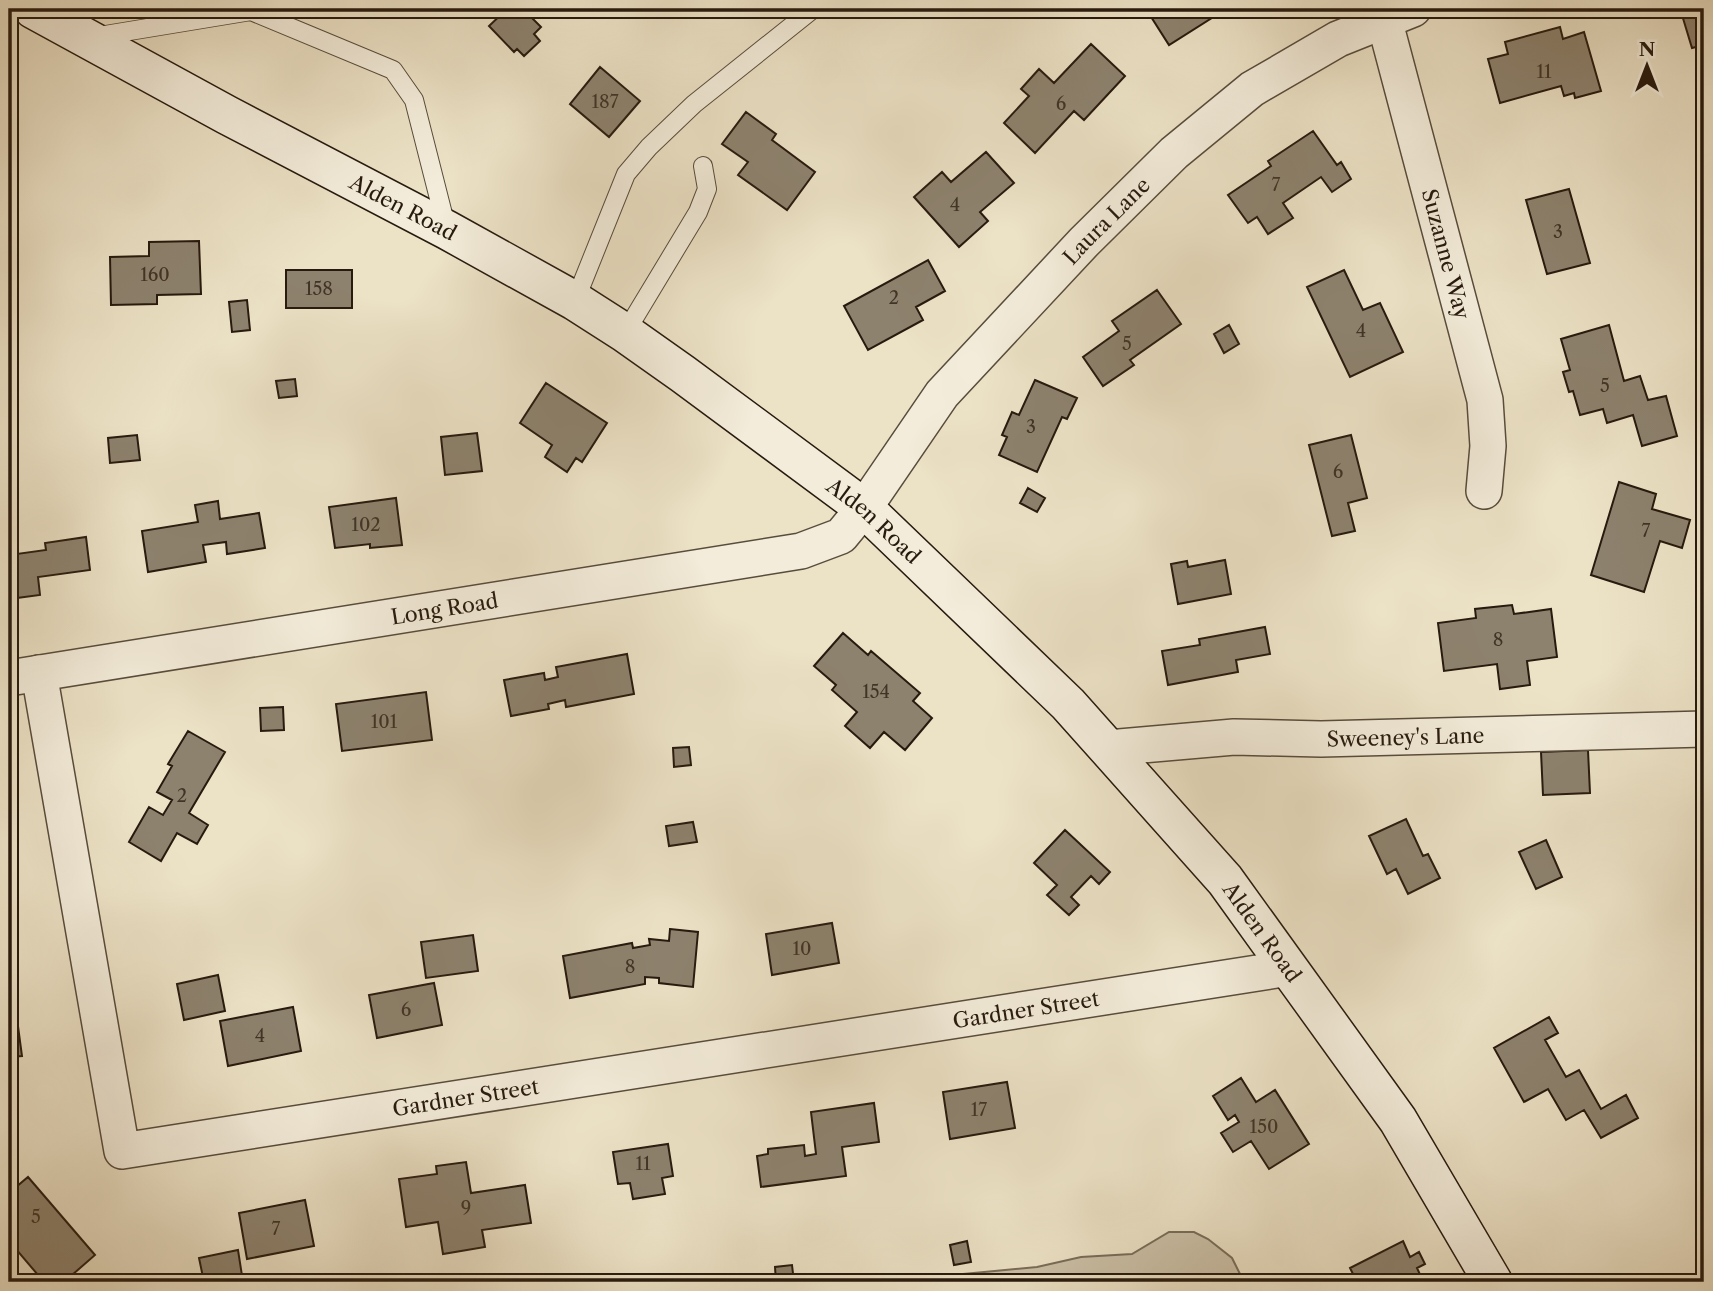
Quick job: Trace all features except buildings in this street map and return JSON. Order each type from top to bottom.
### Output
[{"type":"main road","name":"Alden Road","points":[[33,9],[575,301],[625,333],[864,508],[1068,704],[1225,880],[1398,1120],[1493,1282]]},
{"type":"street","name":"Suzanne Way","points":[[1399,14],[1485,400],[1488,446],[1484,491]]},
{"type":"street","name":"Laura Lane","points":[[864,508],[942,394],[1084,242],[1174,153],[1252,89],[1338,39],[1399,14]]},
{"type":"street","name":"Long Road","points":[[24,676],[801,551],[841,536],[864,508]]},
{"type":"street","name":"Gardner Street","points":[[24,676],[122,1151],[1289,968]]},
{"type":"street","name":"Sweeney's Lane","points":[[1108,748],[1234,737],[1321,739],[1704,729]]},
{"type":"lane","points":[[575,301],[626,174],[649,147],[694,104],[813,9]]},
{"type":"lane","points":[[86,38],[251,11],[393,70],[414,100],[447,230]]},
{"type":"lane","points":[[625,333],[698,212],[707,189],[703,166]]},
{"type":"shaded area","points":[[1169,1232],[1194,1232],[1208,1239],[1232,1258],[1244,1282],[941,1282],[963,1274],[1037,1267],[1081,1257],[1132,1254]]}]
